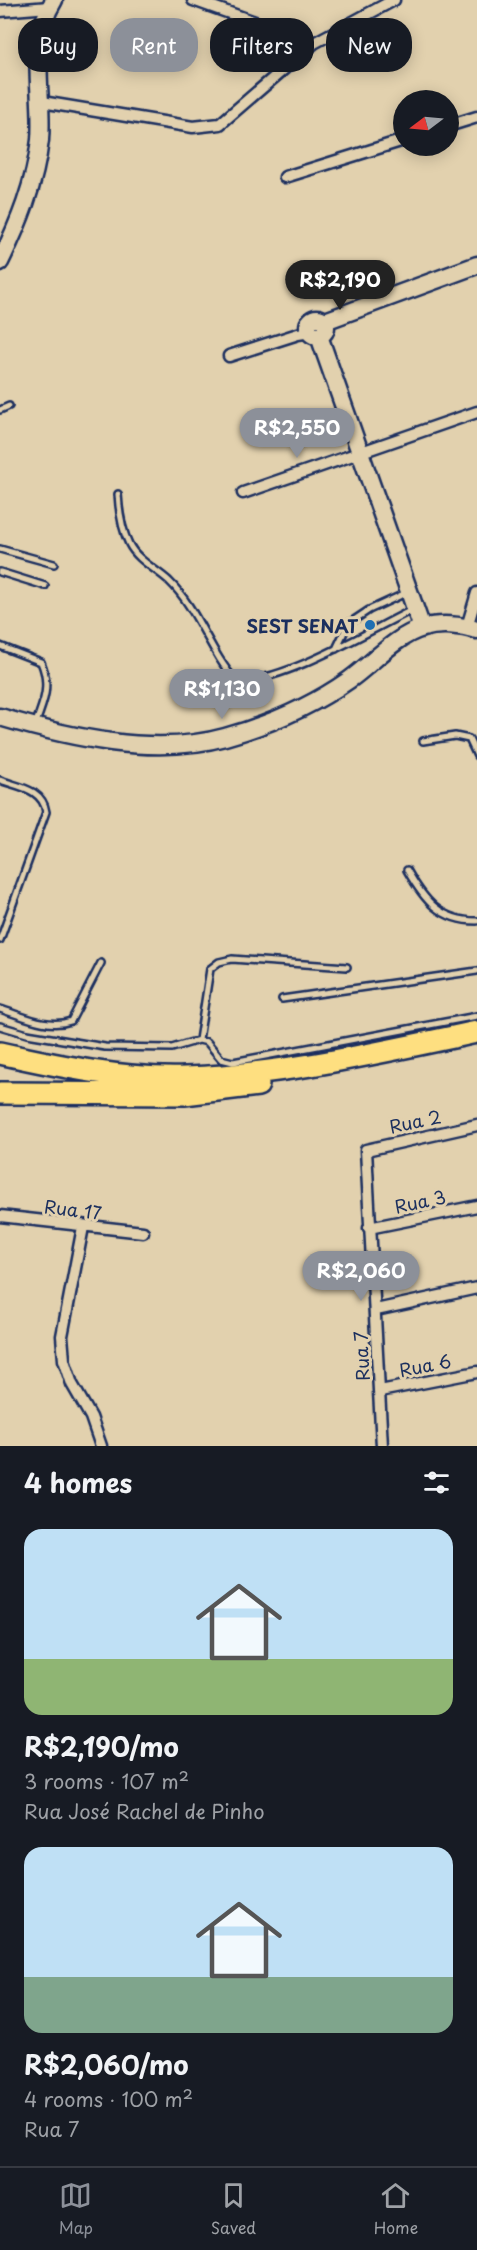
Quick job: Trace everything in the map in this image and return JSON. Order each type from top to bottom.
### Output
[{"type":"highway","points":[[0,1053],[90,1070],[182,1078],[319,1064],[477,1032]]},
{"type":"highway","points":[[1,1093],[184,1094],[268,1083],[477,1046]]},
{"type":"street","points":[[193,0],[244,18]]},
{"type":"street","points":[[314,43],[393,0]]},
{"type":"street","points":[[0,11],[52,4],[40,36],[37,65],[42,102],[34,176],[20,221],[0,262]]},
{"type":"street","points":[[42,102],[193,127],[220,124],[280,72]]},
{"type":"street","points":[[459,123],[477,117]]},
{"type":"street","points":[[285,177],[393,143]]},
{"type":"street","points":[[229,356],[319,330],[477,265]]},
{"type":"street","points":[[319,330],[422,628]]},
{"type":"street","points":[[243,493],[477,412]]},
{"type":"street","points":[[0,717],[52,732],[128,744],[180,744],[223,738],[286,716],[348,681],[399,640],[422,628],[446,625],[472,629],[477,593]]},
{"type":"street","name":"Rua 2","points":[[365,1156],[366,1150],[370,1148],[477,1125]]},
{"type":"street","name":"Rua 7","points":[[365,1156],[376,1310],[382,1446]]},
{"type":"street","name":"Rua 3","points":[[369,1228],[477,1206]]},
{"type":"street","name":"Rua 17","points":[[0,1216],[143,1232]]},
{"type":"street","points":[[83,1227],[63,1336],[64,1359],[72,1384],[91,1418],[101,1446]]},
{"type":"street","points":[[376,1310],[477,1288]]},
{"type":"street","name":"Rua 6","points":[[380,1391],[477,1372]]},
{"type":"lane","points":[[0,410],[9,406]]},
{"type":"lane","points":[[118,494],[119,516],[129,544],[138,556],[170,582],[189,606],[226,670],[236,681],[251,682],[335,650],[416,608]]},
{"type":"lane","points":[[0,549],[54,564]]},
{"type":"lane","points":[[0,572],[45,586]]},
{"type":"lane","points":[[335,650],[348,624],[369,610],[409,591]]},
{"type":"lane","points":[[0,646],[41,662],[48,677],[43,705],[34,727]]},
{"type":"lane","points":[[423,741],[455,736],[469,739],[477,756]]},
{"type":"lane","points":[[0,780],[38,793],[45,804],[46,812],[0,940]]},
{"type":"lane","points":[[407,870],[422,897],[444,915],[477,921]]},
{"type":"lane","points":[[199,1040],[210,969],[219,962],[232,959],[347,967]]},
{"type":"lane","points":[[0,1009],[46,1023],[62,1024],[71,1021],[101,963]]},
{"type":"lane","points":[[282,999],[477,971]]},
{"type":"lane","points":[[0,1026],[27,1034],[105,1047],[172,1048],[199,1040],[207,1042],[221,1059],[233,1062],[477,1016]]},
{"type":"place","name":"SEST SENAT","points":[[370,625]]}]
